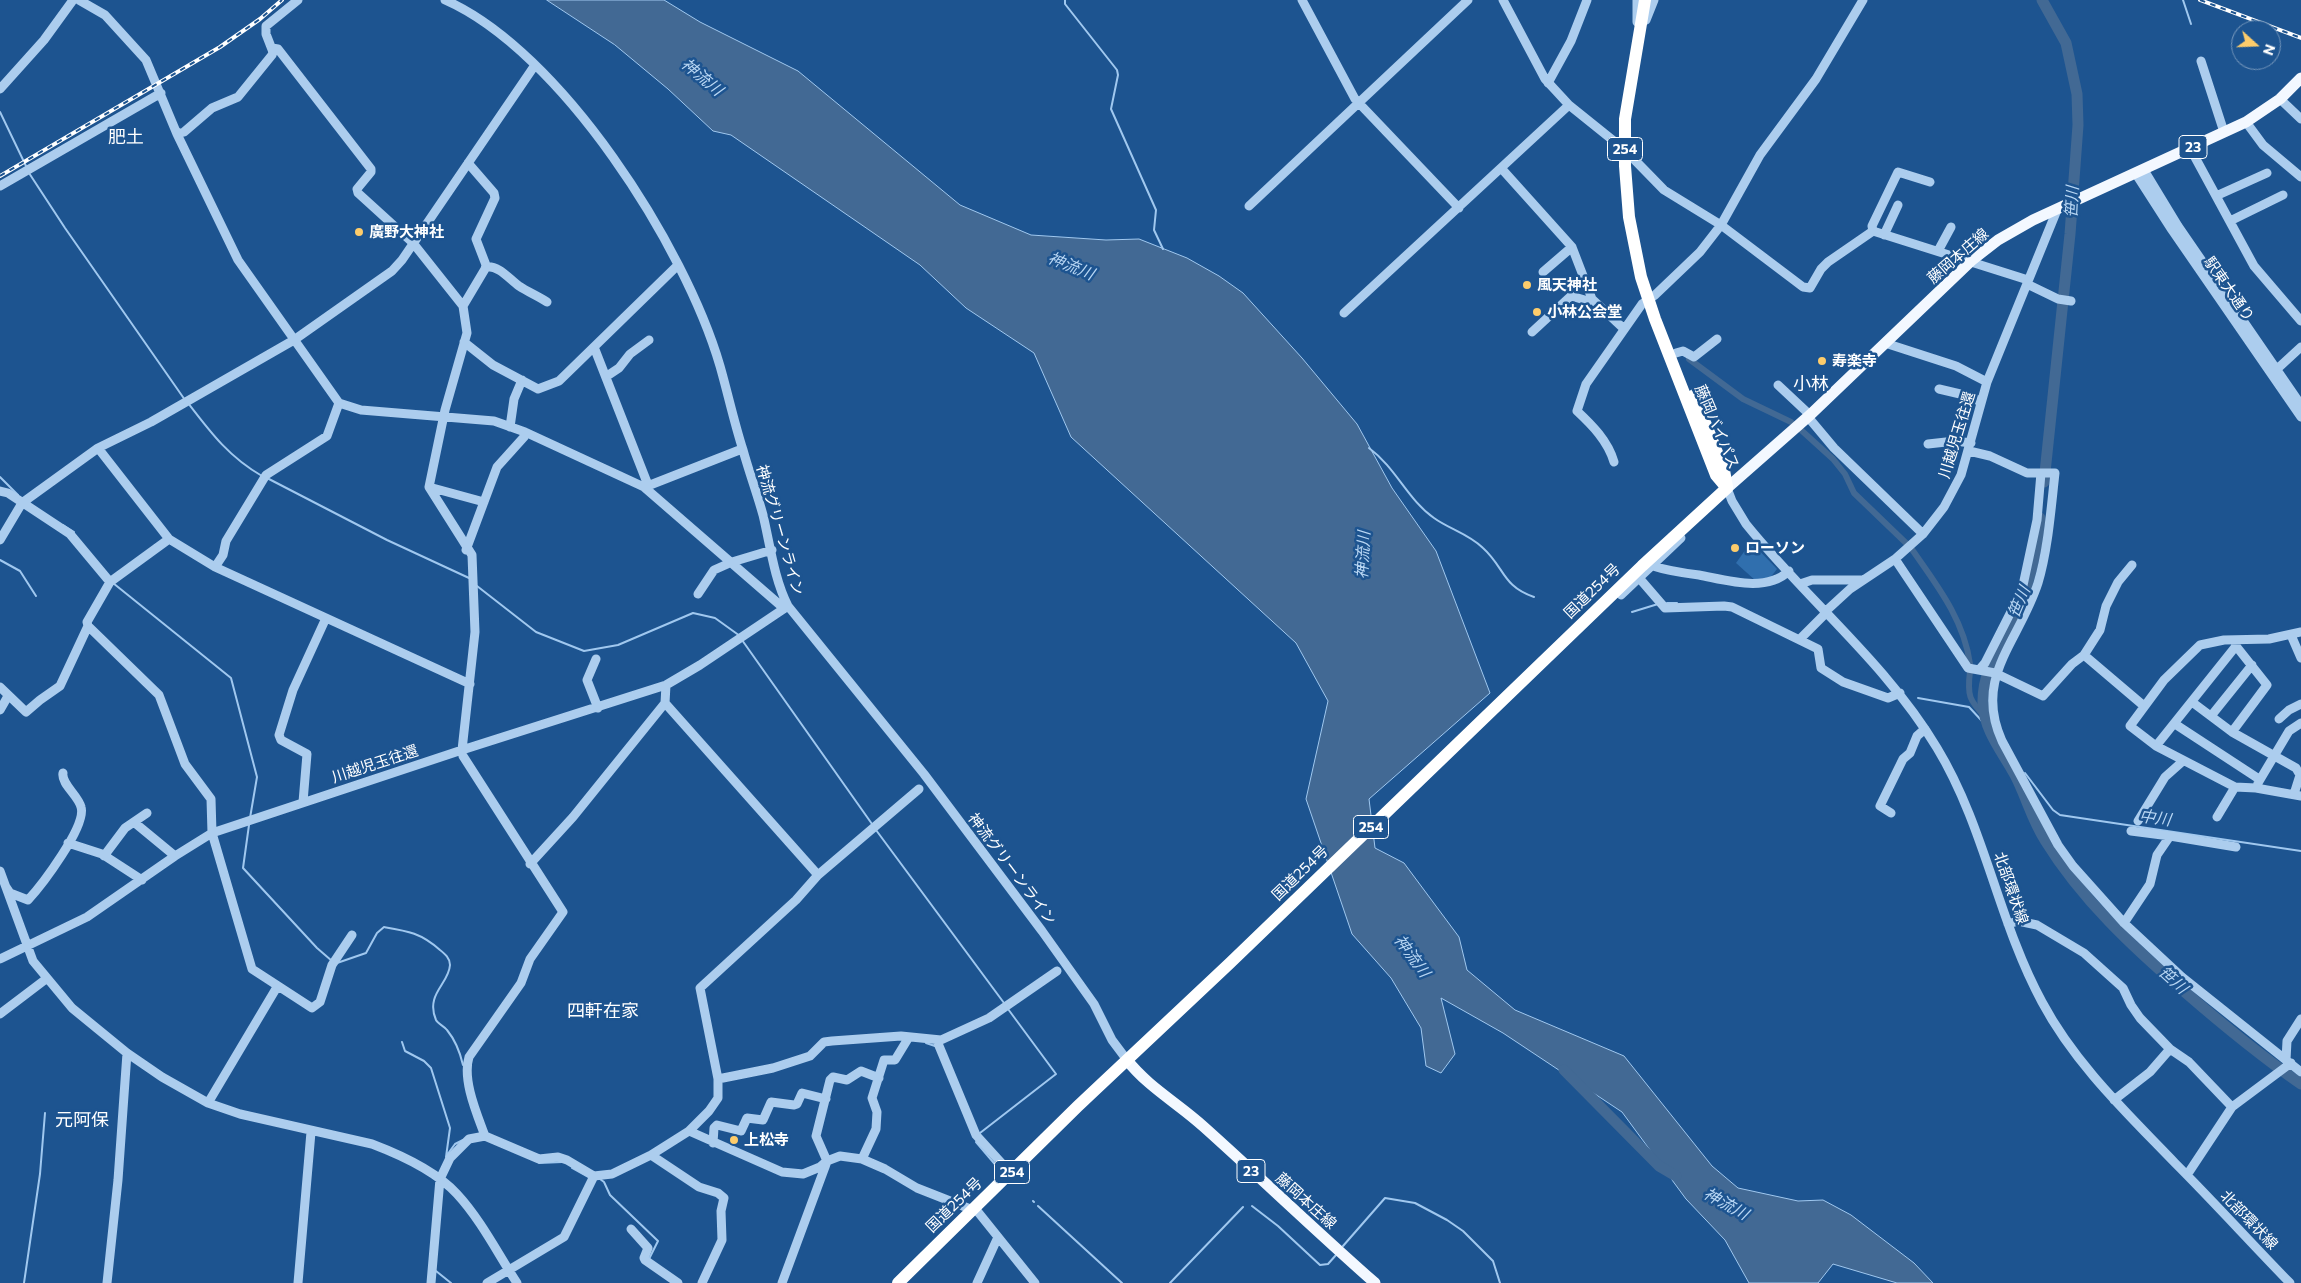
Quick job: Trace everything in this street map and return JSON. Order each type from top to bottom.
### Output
[{"type":"highway","name":"藤岡バイパス","points":[[1645,0],[1625,118],[1629,217],[1638,262],[1648,298],[1716,475],[1727,488]]},
{"type":"highway","name":"藤岡バイパス","points":[[1648,298],[1676,353],[1724,470],[1727,488]]},
{"type":"highway","name":"国道254号","points":[[898,1283],[1691,519],[1727,488]]},
{"type":"main road","name":"藤岡本庄線","points":[[1727,488],[1809,416],[1972,261],[2009,233],[2246,122],[2280,99],[2301,78]]},
{"type":"main road","name":"藤岡本庄線","points":[[1131,1057],[1142,1078],[1170,1097],[1375,1283]]},
{"type":"street","points":[[0,89],[41,44],[73,0]]},
{"type":"street","points":[[79,0],[105,15],[146,60],[177,134],[238,260],[339,403],[361,410],[494,421],[525,432],[646,486],[780,605],[788,606]]},
{"type":"street","points":[[177,134],[184,132],[212,108],[238,97],[272,55],[272,48],[266,34],[266,26],[298,0]]},
{"type":"street","name":"神流グリーンライン","points":[[445,0],[476,17],[535,65],[570,102],[615,161],[644,205],[678,265],[702,317],[719,364],[781,588],[788,606],[924,774],[1036,923],[1094,1004],[1112,1040],[1131,1057]]},
{"type":"street","points":[[1302,0],[1353,96],[1459,208]]},
{"type":"street","points":[[1249,206],[1468,0]]},
{"type":"street","points":[[1503,0],[1517,23],[1528,50],[1548,83],[1569,105],[1625,150],[1664,190],[1720,225],[1803,287],[1810,288],[1821,269],[1828,262],[1873,231]]},
{"type":"street","points":[[1548,83],[1571,42],[1587,0]]},
{"type":"street","points":[[1637,0],[1638,36]]},
{"type":"street","points":[[1638,36],[1654,0]]},
{"type":"street","points":[[1614,462],[1606,444],[1591,424],[1577,411],[1578,402],[1586,384],[1623,328],[1648,298],[1655,295],[1700,252],[1720,225],[1760,156],[1816,79],[1863,0]]},
{"type":"street","points":[[272,48],[278,49],[298,73],[370,169],[371,172],[357,189],[358,193],[413,244],[463,306],[467,333],[443,418],[429,486],[466,550],[472,555],[475,632],[462,756],[530,864],[563,912],[530,959],[521,983],[469,1057],[467,1066],[474,1106],[485,1136]]},
{"type":"street","points":[[2201,61],[2224,132]]},
{"type":"street","points":[[0,540],[22,503],[98,448],[151,422],[294,340],[392,271],[413,244],[535,65]]},
{"type":"street","points":[[0,186],[161,93]]},
{"type":"street","points":[[2280,99],[2301,119]]},
{"type":"street","points":[[1344,314],[1569,105]]},
{"type":"street","points":[[2246,122],[2263,145],[2301,177]]},
{"type":"street","points":[[2190,148],[2254,266],[2301,321]]},
{"type":"street","points":[[468,162],[494,193],[495,198],[476,239],[486,267]]},
{"type":"street","points":[[1501,168],[1572,247],[1592,299],[1623,328]]},
{"type":"street","points":[[1873,231],[1872,226],[1898,172],[1930,182]]},
{"type":"street","name":"駅東大通り","points":[[2140,172],[2301,405]]},
{"type":"street","name":"駅東大通り","points":[[2140,172],[2172,230],[2301,417]]},
{"type":"street","points":[[2216,196],[2267,173]]},
{"type":"street","points":[[2230,221],[2283,195]]},
{"type":"street","points":[[1884,235],[1898,205]]},
{"type":"street","name":"川越児玉往還","points":[[1800,639],[1826,611],[1862,580],[1895,558],[1923,534],[1944,507],[1954,490],[1970,447],[1988,382],[2027,282],[2066,206]]},
{"type":"street","points":[[1938,251],[1951,227]]},
{"type":"street","points":[[1873,231],[1972,261],[2027,282],[2058,299],[2071,302]]},
{"type":"street","points":[[1543,272],[1572,247]]},
{"type":"street","points":[[464,342],[493,365],[538,389],[559,381],[678,265]]},
{"type":"street","points":[[486,267],[491,266],[502,272],[518,285],[547,302]]},
{"type":"street","points":[[463,306],[486,267]]},
{"type":"street","points":[[1532,332],[1571,296],[1588,301],[1592,299]]},
{"type":"street","points":[[1676,353],[1683,351],[1694,357],[1717,339]]},
{"type":"street","points":[[606,376],[619,368],[630,354],[649,340]]},
{"type":"street","points":[[1885,343],[1956,366],[1988,382]]},
{"type":"street","points":[[2276,370],[2301,346]]},
{"type":"street","points":[[594,347],[646,486]]},
{"type":"street","points":[[510,427],[514,399],[522,380]]},
{"type":"street","points":[[1778,385],[1809,416],[1834,448],[1923,534]]},
{"type":"street","points":[[1939,388],[1973,397],[1981,403]]},
{"type":"street","points":[[215,567],[224,555],[226,541],[266,475],[327,436],[339,403]]},
{"type":"street","points":[[466,550],[497,467],[524,437],[525,432]]},
{"type":"street","points":[[1928,444],[1955,441],[2027,473],[2055,473],[2052,503],[2038,583],[2028,610],[1995,673],[1992,711],[1996,727],[2058,845],[2073,866],[2124,923],[2182,978],[2301,1072]]},
{"type":"street","points":[[98,448],[169,538],[215,567],[385,647],[470,684]]},
{"type":"street","points":[[646,486],[742,449]]},
{"type":"street","points":[[1981,670],[2022,590],[2037,520],[2041,473]]},
{"type":"street","points":[[429,486],[484,502]]},
{"type":"street","name":"北部環状線","points":[[1727,488],[1734,505],[1746,524],[1900,693],[1955,779],[1970,813],[2022,960],[2049,1015],[2083,1063],[2114,1100],[2290,1283]]},
{"type":"street","points":[[0,491],[8,493],[70,534],[110,582]]},
{"type":"street","points":[[1621,595],[1689,530],[1691,519]]},
{"type":"street","points":[[0,687],[26,712],[60,686],[88,626],[87,622],[110,582],[169,538]]},
{"type":"street","points":[[698,594],[714,570],[732,562],[772,550]]},
{"type":"street","points":[[1895,558],[1968,668],[1995,673],[2043,696],[2072,664],[2084,655],[2100,630],[2106,606],[2118,582],[2132,565]]},
{"type":"street","points":[[1653,566],[1741,583],[1774,580],[1782,578],[1789,572]]},
{"type":"street","points":[[1640,578],[1664,608],[1724,606],[1732,608],[1818,649],[1821,668],[1843,682],[1888,698],[1900,693]]},
{"type":"street","points":[[1800,584],[1812,580],[1862,580]]},
{"type":"street","name":"川越児玉往還","points":[[0,959],[87,917],[175,856],[212,833],[666,685],[700,666],[788,606]]},
{"type":"street","points":[[303,802],[307,754],[280,740],[279,735],[293,690],[326,618]]},
{"type":"street","points":[[88,626],[158,695],[185,764],[210,799],[212,833],[252,969],[277,988],[312,1008],[320,1002],[332,966],[352,935]]},
{"type":"street","points":[[2301,632],[2269,640],[2235,643],[2212,641],[2195,648],[2164,680],[2130,726],[2156,746],[2235,788],[2257,783],[2289,732],[2301,723]]},
{"type":"street","points":[[2291,635],[2301,658]]},
{"type":"street","points":[[2232,732],[2267,684],[2235,643]]},
{"type":"street","points":[[2156,746],[2192,702],[2235,643]]},
{"type":"street","points":[[2084,655],[2144,706]]},
{"type":"street","points":[[596,659],[587,680],[598,708]]},
{"type":"street","points":[[2211,716],[2252,665]]},
{"type":"street","points":[[530,864],[573,817],[665,703],[666,685]]},
{"type":"street","points":[[0,710],[8,696]]},
{"type":"street","points":[[2175,724],[2257,783],[2297,795],[2300,775],[2296,768],[2232,732],[2192,702]]},
{"type":"street","points":[[665,703],[818,876]]},
{"type":"street","points":[[2279,719],[2289,710],[2301,704]]},
{"type":"street","points":[[1891,813],[1880,806],[1903,759],[1910,753],[1917,736],[1925,730]]},
{"type":"street","points":[[2138,820],[2165,778],[2183,760]]},
{"type":"street","points":[[14,909],[28,900],[46,881],[80,819],[82,808],[77,796],[65,781],[64,773]]},
{"type":"street","points":[[2217,817],[2235,788]]},
{"type":"street","points":[[431,1283],[440,1179],[450,1158],[469,1139],[485,1136],[515,1146],[539,1159],[558,1157],[567,1160],[594,1176],[612,1174],[651,1155],[689,1131],[715,1105],[718,1098],[718,1079],[700,988],[796,900],[818,876],[919,789]]},
{"type":"street","points":[[104,856],[125,828],[147,814]]},
{"type":"street","points":[[135,823],[175,856]]},
{"type":"street","points":[[2131,831],[2236,847]]},
{"type":"street","points":[[2124,923],[2150,884],[2157,855],[2170,836]]},
{"type":"street","points":[[68,843],[104,856],[142,880]]},
{"type":"street","points":[[0,871],[3,888],[14,909],[33,961],[72,1008],[127,1052],[162,1077],[208,1103],[240,1114],[312,1132],[354,1138],[391,1151],[440,1179],[463,1202],[517,1283]]},
{"type":"street","points":[[3,888],[28,900]]},
{"type":"street","points":[[2008,924],[2018,921],[2037,925],[2084,953],[2123,988],[2140,1018],[2170,1049],[2189,1062],[2232,1107]]},
{"type":"street","points":[[718,1079],[773,1068],[810,1056],[824,1042],[901,1036],[937,1041],[989,1018],[1057,971]]},
{"type":"street","points":[[0,1014],[46,979]]},
{"type":"street","points":[[208,1103],[277,988]]},
{"type":"street","points":[[2187,1175],[2232,1107],[2277,1074],[2288,1063],[2287,1041],[2301,1019]]},
{"type":"street","points":[[862,1159],[876,1129],[878,1112],[872,1098],[884,1060],[895,1060],[909,1037]]},
{"type":"street","points":[[937,1041],[976,1135],[1006,1168]]},
{"type":"street","points":[[2114,1100],[2150,1072],[2170,1049]]},
{"type":"street","points":[[107,1283],[121,1141],[127,1052]]},
{"type":"street","points":[[782,1283],[826,1161],[816,1136],[830,1080],[834,1077],[847,1080],[861,1071],[879,1078]]},
{"type":"street","points":[[713,1143],[714,1128],[717,1125],[741,1131],[748,1118],[763,1120],[771,1102],[794,1105],[797,1104],[802,1092],[826,1099]]},
{"type":"street","points":[[689,1131],[782,1172],[803,1174],[820,1167],[826,1161],[840,1156],[862,1159],[885,1169],[922,1190],[974,1209],[1035,1283]]},
{"type":"street","points":[[298,1283],[312,1132]]},
{"type":"street","points":[[651,1155],[699,1187],[718,1193],[724,1198],[722,1240],[702,1283]]},
{"type":"street","points":[[487,1283],[564,1237],[594,1176]]},
{"type":"street","points":[[631,1230],[648,1248],[645,1260],[678,1283]]},
{"type":"street","points":[[977,1283],[998,1237]]},
{"type":"shaded area","points":[[1751,542],[1777,569],[1770,578],[1756,581],[1736,563]]},
{"type":"water","points":[[547,0],[664,0],[700,22],[798,71],[960,205],[1031,235],[1106,240],[1139,239],[1187,258],[1219,276],[1243,293],[1302,358],[1357,424],[1392,488],[1436,551],[1490,693],[1369,799],[1375,848],[1404,863],[1459,937],[1467,970],[1515,1010],[1624,1056],[1712,1166],[1738,1188],[1798,1201],[1823,1200],[1851,1215],[1914,1263],[1933,1283],[1897,1283],[1833,1264],[1818,1283],[1749,1283],[1725,1240],[1686,1199],[1622,1112],[1503,1033],[1441,998],[1455,1054],[1441,1073],[1426,1066],[1421,1028],[1391,978],[1352,934],[1306,799],[1328,701],[1296,643],[1071,437],[1034,353],[966,308],[920,265],[731,135],[713,131],[668,89],[615,45]]},
{"type":"waterway","points":[[1065,0],[1065,4],[1117,70],[1118,75],[1111,109],[1156,210],[1154,230],[1163,249]]},
{"type":"waterway","name":"笹川","points":[[2042,0],[2066,43],[2077,94],[2078,125],[2070,234],[2044,482]]},
{"type":"waterway","points":[[2183,0],[2191,24]]},
{"type":"waterway","points":[[0,112],[26,166]]},
{"type":"waterway","points":[[29,173],[185,400]]},
{"type":"waterway","points":[[1689,359],[1743,399],[1791,422]]},
{"type":"waterway","points":[[188,403],[230,452],[250,469],[262,476]]},
{"type":"waterway","points":[[1801,430],[1833,459],[1845,474],[1854,493],[1907,544]]},
{"type":"waterway","points":[[1369,448],[1387,465],[1425,511],[1440,522],[1477,543],[1490,555],[1516,588],[1534,597]]},
{"type":"waterway","points":[[0,477],[18,495]]},
{"type":"waterway","points":[[267,478],[387,540],[469,578]]},
{"type":"waterway","name":"笹川","points":[[2040,518],[2035,553],[2026,587],[2018,609],[1995,655],[1986,678],[1983,704],[1987,724],[2015,775],[2040,832],[2075,883],[2092,903],[2146,958],[2185,992],[2242,1040],[2301,1084]]},
{"type":"waterway","points":[[63,525],[74,532]]},
{"type":"waterway","points":[[1911,548],[1948,603],[1962,632],[1970,664]]},
{"type":"waterway","points":[[0,560],[20,571],[36,596]]},
{"type":"waterway","points":[[113,583],[231,678],[257,777],[250,818]]},
{"type":"waterway","points":[[477,586],[536,632],[584,651],[618,645],[693,613],[715,618],[740,636]]},
{"type":"waterway","points":[[1667,603],[1677,603]]},
{"type":"waterway","points":[[1632,612],[1658,604]]},
{"type":"waterway","points":[[742,640],[872,824]]},
{"type":"waterway","points":[[1970,671],[1970,697],[1986,718]]},
{"type":"waterway","points":[[1918,698],[1969,707],[1982,721],[1986,722]]},
{"type":"waterway","name":"中川","points":[[2025,773],[2053,810],[2060,815],[2301,851]]},
{"type":"waterway","points":[[249,825],[243,868],[317,948],[332,961]]},
{"type":"waterway","points":[[876,830],[1004,1003]]},
{"type":"waterway","points":[[337,963],[366,953],[377,933],[384,927],[414,934],[433,944],[447,956],[450,965],[449,972],[435,996],[433,1011],[436,1020],[447,1030],[455,1042],[463,1065]]},
{"type":"waterway","points":[[980,1133],[1056,1074],[1008,1009]]},
{"type":"waterway","points":[[402,1042],[405,1051],[424,1061],[431,1068],[450,1128],[446,1157]]},
{"type":"waterway","points":[[926,1043],[935,1046]]},
{"type":"waterway","name":"神流川","points":[[1564,1070],[1659,1166],[1676,1176]]},
{"type":"waterway","points":[[24,1283],[40,1174],[45,1113]]},
{"type":"waterway","points":[[447,1155],[455,1144],[463,1140]]},
{"type":"waterway","points":[[976,1142],[999,1169]]},
{"type":"waterway","points":[[539,1163],[562,1162]]},
{"type":"waterway","points":[[572,1168],[590,1178]]},
{"type":"waterway","points":[[600,1179],[604,1182],[610,1195],[658,1241],[649,1259]]},
{"type":"waterway","points":[[1343,1246],[1385,1198],[1415,1203],[1463,1231],[1493,1261],[1500,1283]]},
{"type":"waterway","points":[[1038,1206],[1122,1283]]},
{"type":"waterway","points":[[1252,1206],[1278,1226],[1320,1265],[1328,1264],[1336,1255]]},
{"type":"waterway","points":[[1170,1283],[1243,1207]]},
{"type":"waterway","points":[[436,1271],[451,1283]]},
{"type":"railway","points":[[0,176],[220,47],[260,19],[282,0]]},
{"type":"railway","points":[[2200,0],[2301,38]]},
{"type":"place","name":"廣野大神社","points":[[359,232]]},
{"type":"place","name":"風天神社","points":[[1527,285]]},
{"type":"place","name":"小林公会堂","points":[[1537,312]]},
{"type":"place","name":"寿楽寺","points":[[1822,361]]},
{"type":"place","name":"ローソン","points":[[1735,548]]},
{"type":"place","name":"上松寺","points":[[734,1140]]},
{"type":"district","name":"肥土","points":[[126,137]]},
{"type":"district","name":"小林","points":[[1811,384]]},
{"type":"district","name":"四軒在家","points":[[603,1011]]},
{"type":"district","name":"元阿保","points":[[82,1120]]}]
